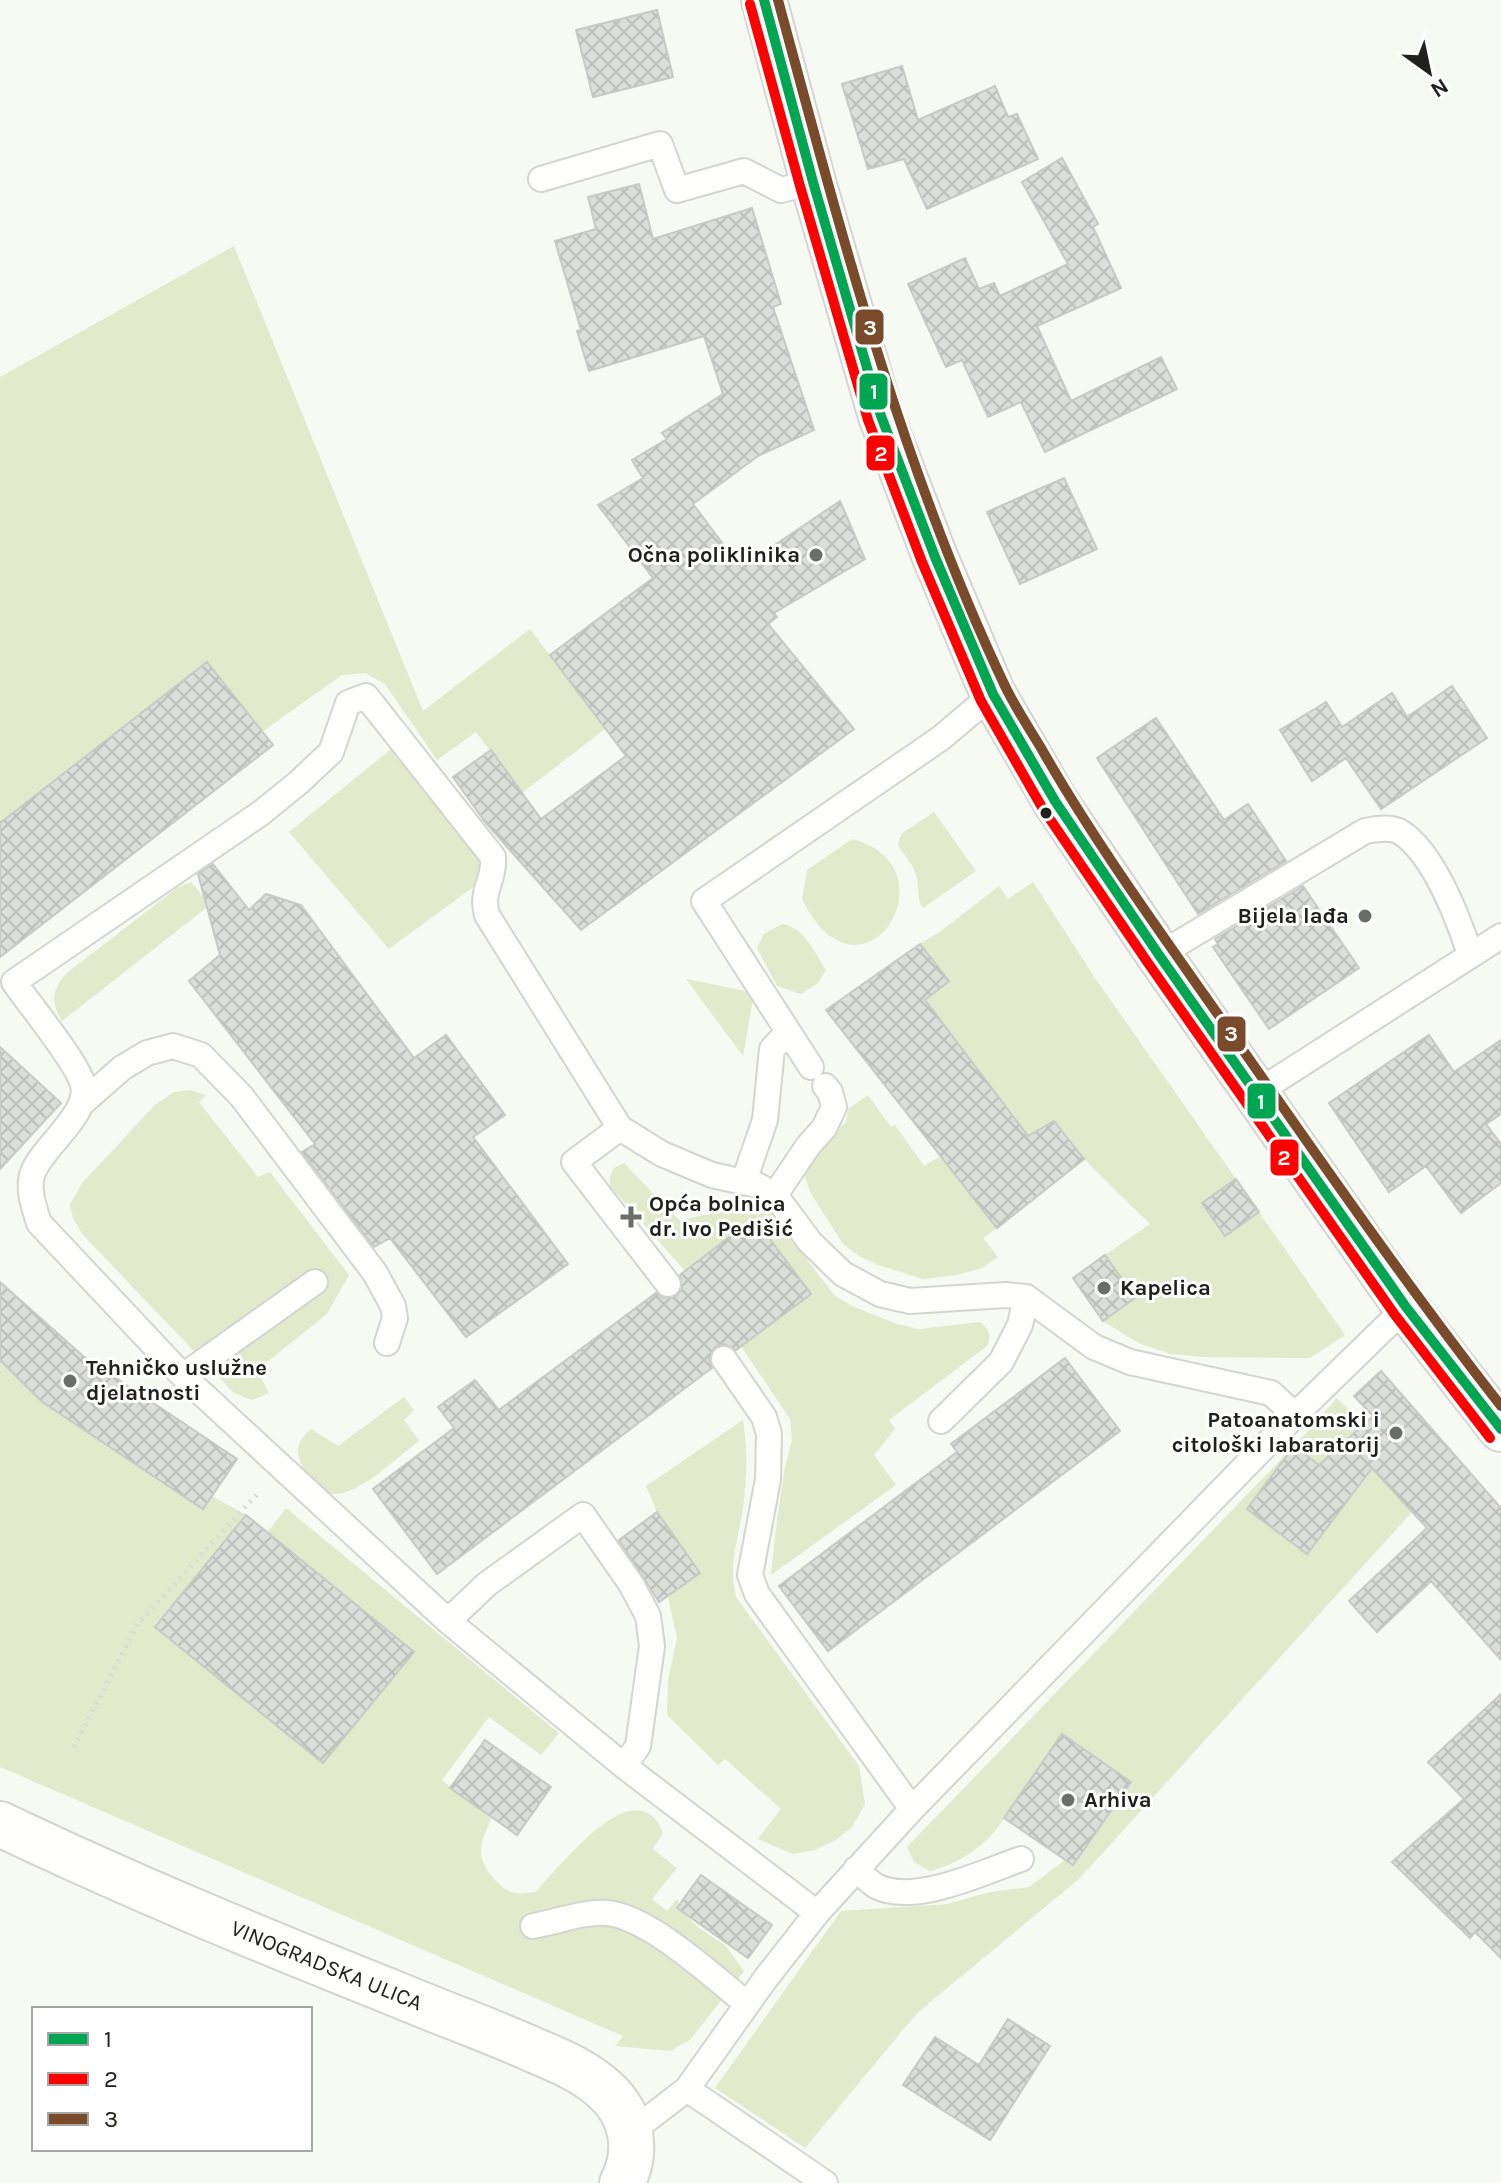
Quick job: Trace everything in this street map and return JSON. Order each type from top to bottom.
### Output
[{"type":"main road","points":[[764,0],[881,416],[935,557],[993,694],[1055,801],[1159,955],[1406,1307],[1501,1429]]},
{"type":"main road","name":"VINOGRADSKA ULICA","points":[[0,1824],[130,1884],[563,2063],[604,2089],[619,2105],[631,2132]]},
{"type":"main road","points":[[622,2183],[629,2165],[631,2132]]},
{"type":"lane","points":[[541,179],[660,144],[677,190],[744,171],[781,190],[813,182]]},
{"type":"lane","points":[[775,1195],[824,1128],[834,1107],[830,1092],[704,901],[941,738],[993,694]]},
{"type":"lane","points":[[81,1104],[84,1086],[75,1069],[14,982],[261,813],[298,783],[331,752],[348,703],[366,696],[493,857],[494,868],[483,896],[487,915],[620,1128],[675,1160],[712,1175],[744,1181],[775,1195],[830,1264],[880,1294],[910,1301],[1006,1295],[1026,1297],[1094,1347],[1130,1362],[1271,1393],[1295,1415]]},
{"type":"lane","points":[[1159,955],[1365,831],[1383,828],[1400,831],[1427,858],[1470,954]]},
{"type":"lane","points":[[1256,1093],[1501,936]]},
{"type":"lane","points":[[744,1181],[765,1120],[772,1049],[788,1032]]},
{"type":"lane","points":[[387,1343],[395,1318],[393,1306],[375,1273],[242,1097],[201,1055],[173,1046],[147,1053],[122,1068],[81,1104],[32,1173],[31,1198],[39,1223],[183,1376],[448,1621],[624,1766],[817,1913]]},
{"type":"lane","points":[[620,1128],[574,1162],[668,1284]]},
{"type":"lane","points":[[183,1376],[315,1282]]},
{"type":"lane","points":[[941,1421],[1001,1362],[1020,1325],[1026,1297]]},
{"type":"lane","points":[[631,2132],[687,2089],[817,1913],[912,1809],[1295,1415],[1406,1307]]},
{"type":"lane","points":[[724,1359],[764,1417],[769,1434],[768,1479],[750,1575],[757,1594],[912,1809]]},
{"type":"lane","points":[[448,1621],[487,1584],[583,1515],[631,1584],[648,1616],[652,1646],[638,1746],[624,1766]]},
{"type":"lane","points":[[856,1869],[875,1885],[900,1893],[947,1885],[1021,1859]]},
{"type":"lane","points":[[533,1926],[606,1913],[627,1917],[703,1968],[747,2004]]},
{"type":"lane","points":[[687,2089],[825,2183]]},
{"type":"path","points":[[74,1747],[137,1625],[282,1467]]},
{"type":"green space","points":[[234,246],[423,711],[530,629],[605,729],[522,793],[476,732],[437,760],[385,684],[365,673],[342,675],[262,732],[207,662],[0,823],[0,377]]},
{"type":"green space","points":[[396,745],[479,858],[483,868],[476,885],[389,949],[289,832]]},
{"type":"green space","points":[[934,812],[976,871],[923,908],[915,871],[898,845],[901,834]]},
{"type":"green space","points":[[852,839],[883,854],[897,877],[899,902],[889,924],[872,940],[850,944],[826,932],[802,899],[807,870]]},
{"type":"green space","points":[[191,882],[210,905],[62,1021],[54,995],[68,972],[177,888]]},
{"type":"green space","points":[[1033,882],[1095,978],[1236,1179],[1202,1203],[1225,1236],[1259,1212],[1345,1335],[1310,1358],[1171,1354],[1138,1343],[1103,1321],[1135,1298],[1105,1255],[1150,1224],[1084,1159],[1054,1121],[1012,1146],[998,1097],[956,1040],[912,1011],[949,981],[920,944],[999,886],[1008,899]]},
{"type":"green space","points":[[782,924],[803,935],[826,970],[818,983],[801,994],[777,986],[757,948],[764,934]]},
{"type":"green space","points":[[686,979],[750,992],[753,999],[743,1056]]},
{"type":"green space","points":[[190,1090],[206,1095],[199,1102],[258,1177],[270,1172],[349,1275],[327,1314],[257,1370],[269,1393],[252,1400],[234,1393],[83,1235],[73,1218],[70,1204],[83,1182],[155,1105],[174,1092]]},
{"type":"green space","points":[[868,1095],[891,1127],[895,1125],[924,1166],[944,1154],[997,1228],[983,1238],[998,1257],[982,1268],[923,1279],[878,1265],[843,1244],[810,1192],[804,1174],[808,1160],[846,1122],[848,1109]]},
{"type":"green space","points":[[624,1163],[679,1220],[726,1211],[727,1201],[766,1206],[834,1295],[852,1306],[897,1324],[919,1329],[980,1322],[989,1332],[987,1346],[889,1420],[895,1429],[874,1455],[896,1485],[771,1575],[785,1467],[792,1440],[790,1419],[740,1345],[754,1219],[685,1271],[610,1186],[614,1168]]},
{"type":"green space","points":[[0,1360],[41,1401],[203,1509],[212,1496],[246,1515],[266,1534],[286,1508],[559,1733],[541,1755],[489,1717],[442,1780],[491,1819],[482,1842],[481,1855],[490,1874],[504,1888],[516,1893],[535,1892],[598,1828],[617,1816],[635,1810],[651,1815],[663,1833],[653,1849],[677,1868],[652,1899],[667,1911],[678,1898],[678,1908],[699,1928],[725,1945],[744,1971],[690,2040],[670,2051],[615,2046],[623,2036],[0,1767]]},
{"type":"green space","points":[[404,1397],[414,1410],[404,1420],[419,1441],[379,1473],[345,1493],[328,1493],[316,1484],[305,1471],[298,1449],[311,1429],[338,1446]]},
{"type":"green space","points":[[1337,1398],[1363,1425],[1347,1441],[1413,1511],[1079,1879],[917,2013],[805,2148],[715,2088],[841,1911],[948,1904],[990,1892],[1029,1887],[1065,1860],[1004,1818],[982,1844],[941,1868],[930,1871],[914,1862],[907,1847]]},
{"type":"green space","points":[[743,1420],[746,1479],[733,1565],[736,1597],[859,1766],[865,1804],[852,1827],[836,1840],[815,1850],[793,1854],[758,1839],[781,1809],[725,1759],[718,1765],[667,1715],[668,1680],[677,1638],[668,1597],[659,1602],[617,1541],[657,1512],[646,1486]]},
{"type":"building","points":[[657,10],[673,77],[593,97],[576,30]]},
{"type":"building","points":[[902,66],[918,120],[995,86],[1008,117],[1017,114],[1038,159],[927,209],[904,159],[868,169],[842,84]]},
{"type":"building","points":[[1062,158],[1098,224],[1093,227],[1121,288],[1037,326],[1071,401],[1161,357],[1177,389],[1045,452],[1021,402],[988,417],[962,360],[946,367],[908,284],[965,258],[979,289],[994,283],[1000,296],[1068,264],[1022,182]]},
{"type":"building","points":[[639,184],[653,239],[752,208],[781,304],[773,307],[814,430],[758,456],[693,504],[741,568],[840,501],[865,559],[774,613],[777,617],[768,624],[854,729],[581,930],[485,822],[453,777],[491,750],[541,819],[626,756],[550,655],[653,578],[598,505],[643,478],[632,460],[667,439],[662,433],[723,394],[704,336],[589,371],[577,331],[581,330],[555,241],[596,229],[588,197]]},
{"type":"building","points":[[1064,478],[1097,549],[1020,584],[987,512]]},
{"type":"building","points":[[207,662],[273,745],[0,957],[0,823]]},
{"type":"building","points":[[1452,686],[1487,738],[1381,809],[1346,758],[1312,781],[1280,730],[1326,702],[1342,727],[1392,693],[1407,717]]},
{"type":"building","points":[[1156,718],[1224,820],[1248,804],[1286,861],[1198,914],[1097,758]]},
{"type":"building","points":[[213,864],[249,910],[266,894],[301,905],[414,1058],[446,1035],[505,1115],[473,1137],[568,1264],[466,1337],[390,1238],[374,1247],[302,1152],[315,1144],[189,981],[220,955],[198,874]]},
{"type":"building","points":[[1303,886],[1359,968],[1269,1029],[1213,947],[1218,944],[1215,939]]},
{"type":"building","points":[[920,944],[949,981],[925,1000],[1028,1136],[1054,1121],[1084,1159],[997,1228],[826,1010]]},
{"type":"building","points":[[1429,1035],[1454,1072],[1501,1040],[1501,1114],[1486,1124],[1501,1144],[1501,1183],[1461,1213],[1426,1166],[1389,1192],[1329,1103]]},
{"type":"building","points":[[0,1047],[61,1103],[0,1169]]},
{"type":"building","points":[[1236,1179],[1259,1212],[1225,1236],[1202,1203]]},
{"type":"building","points":[[754,1218],[811,1294],[736,1350],[724,1344],[715,1347],[709,1359],[712,1368],[437,1574],[373,1489],[454,1428],[438,1407],[475,1380],[499,1410],[656,1293],[663,1298],[676,1296],[682,1289],[680,1275]]},
{"type":"building","name":"Kapelica","points":[[1105,1255],[1135,1298],[1103,1321],[1073,1278]]},
{"type":"building","name":"Tehničko uslužne djelatnosti","points":[[0,1282],[83,1356],[237,1459],[203,1509],[41,1401],[0,1360]]},
{"type":"building","points":[[1065,1358],[1120,1431],[828,1651],[779,1586],[957,1452],[951,1444]]},
{"type":"building","points":[[1381,1371],[1501,1508],[1501,1660],[1431,1581],[1377,1632],[1349,1601],[1427,1528],[1372,1468],[1307,1554],[1247,1509],[1294,1446],[1319,1465],[1373,1416],[1354,1396]]},
{"type":"building","points":[[657,1512],[700,1573],[659,1602],[619,1540]]},
{"type":"building","points":[[246,1515],[414,1652],[323,1763],[155,1627]]},
{"type":"building","points":[[1501,1694],[1501,1958],[1475,1932],[1470,1938],[1392,1862],[1464,1799],[1428,1762]]},
{"type":"building","name":"Arhiva","points":[[1062,1734],[1131,1782],[1073,1865],[1004,1818]]},
{"type":"building","points":[[485,1740],[551,1787],[517,1835],[450,1788]]},
{"type":"building","points":[[701,1875],[772,1925],[748,1958],[677,1908]]},
{"type":"building","points":[[1008,2019],[1050,2046],[990,2140],[903,2085],[935,2037],[979,2065]]},
{"type":"transit line","name":"1","points":[[764,0],[881,416],[935,557],[993,694],[1055,801],[1159,955],[1406,1307],[1501,1429]]},
{"type":"transit line","name":"3","points":[[778,0],[850,261],[904,434],[968,603],[1009,694],[1079,812],[1141,905],[1387,1254],[1501,1406]]},
{"type":"transit line","name":"2","points":[[750,4],[868,420],[922,562],[981,701],[1043,809],[1148,963],[1395,1315],[1490,1438]]},
{"type":"place","name":"Očna poliklinika","points":[[816,555]]},
{"type":"place","name":"Bijela lađa","points":[[1365,916]]},
{"type":"place","name":"Opća bolnica dr. Ivo Pedišić","points":[[631,1217]]},
{"type":"place","name":"Kapelica","points":[[1104,1288]]},
{"type":"place","name":"Tehničko uslužne djelatnosti","points":[[70,1381]]},
{"type":"place","name":"Patoanatomski i citološki labaratorij","points":[[1396,1433]]},
{"type":"place","name":"Arhiva","points":[[1068,1800]]}]
